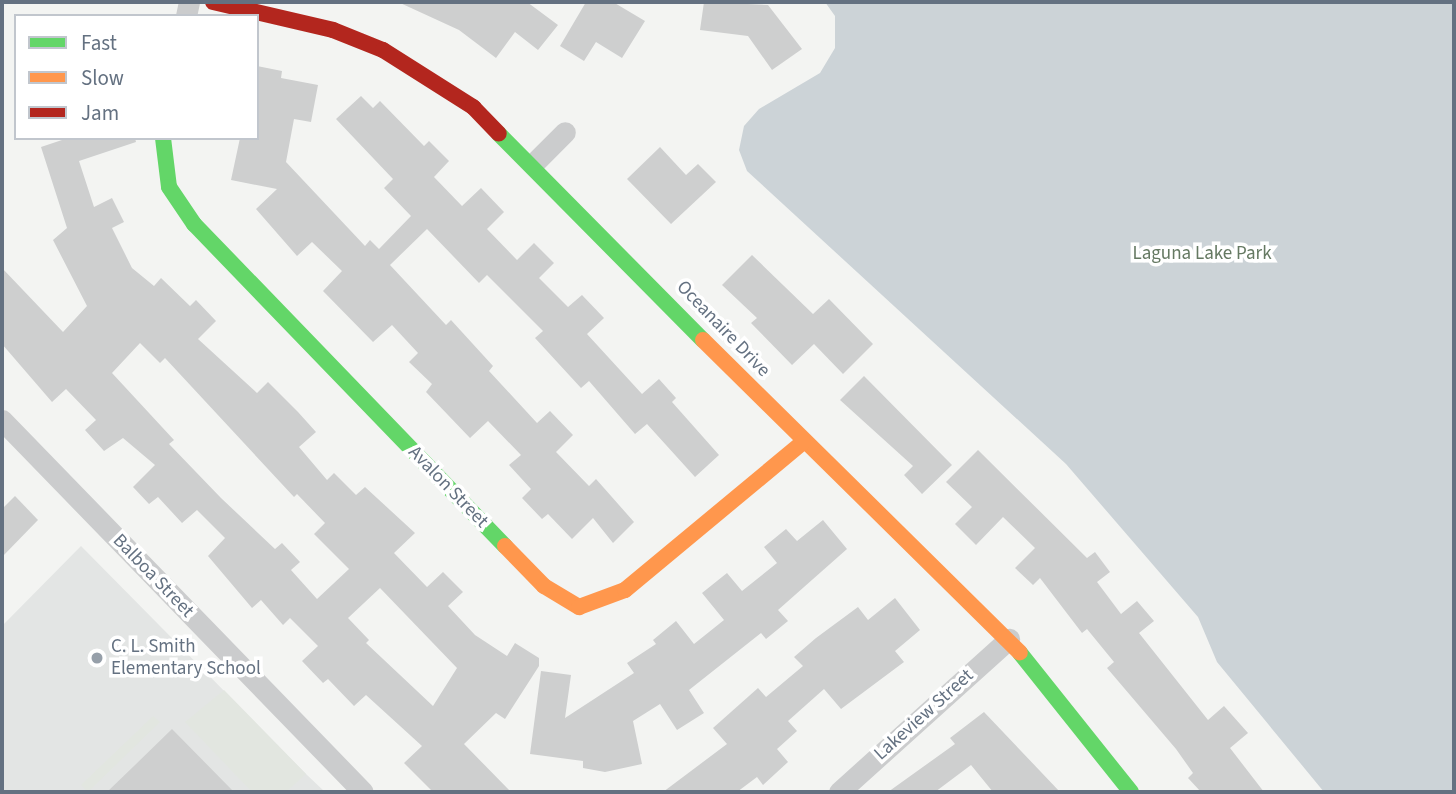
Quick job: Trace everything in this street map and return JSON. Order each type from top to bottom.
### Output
[{"type":"street","name":"Oceanaire Drive","points":[[213,2],[332,30],[383,50],[473,107],[533,164],[803,442],[1009,639],[1131,792]]},
{"type":"street","points":[[533,164],[565,132]]},
{"type":"street","name":"Avalon Street","points":[[163,140],[170,187],[194,224],[544,586],[579,607],[625,590],[803,442]]},
{"type":"street","name":"Balboa Street","points":[[2,420],[363,792]]},
{"type":"street","name":"Lakeview Street","points":[[838,792],[1009,639]]},
{"type":"shaded area","name":"Laguna Lake Park","points":[[825,2],[1454,2],[1454,792],[1324,792],[1217,662],[1198,617],[1066,464],[747,171],[739,150],[744,126],[759,109],[820,73],[835,48],[835,16]]},
{"type":"shaded area","name":"C. L. Smith Elementary School","points":[[81,546],[325,792],[2,792],[2,626]]},
{"type":"shaded area","points":[[224,690],[306,774],[286,792],[252,792],[185,722]]},
{"type":"shaded area","points":[[153,716],[160,722],[88,792],[81,785]]},
{"type":"building","points":[[398,2],[527,2],[558,25],[538,50],[515,32],[496,58],[459,30]]},
{"type":"building","points":[[586,2],[613,2],[645,21],[622,58],[596,42],[584,61],[560,46]]},
{"type":"building","points":[[704,2],[768,5],[802,49],[772,70],[748,36],[700,30]]},
{"type":"building","points":[[259,66],[282,71],[281,78],[318,85],[311,122],[294,119],[286,162],[365,246],[370,240],[379,249],[411,216],[384,188],[393,179],[336,119],[361,96],[373,108],[380,101],[424,146],[429,141],[449,161],[434,177],[462,206],[481,188],[504,212],[487,229],[517,260],[534,243],[554,263],[539,278],[568,307],[582,295],[604,318],[587,334],[642,394],[659,379],[676,398],[672,402],[719,455],[695,477],[647,424],[635,434],[589,381],[581,388],[535,338],[543,331],[487,275],[479,283],[427,229],[390,265],[446,325],[451,320],[493,366],[489,371],[537,423],[550,411],[573,435],[556,452],[589,486],[596,479],[634,522],[613,543],[593,518],[572,539],[548,514],[542,519],[522,498],[531,489],[509,465],[521,455],[488,421],[470,438],[426,392],[432,384],[409,362],[418,353],[392,325],[373,342],[323,291],[342,271],[312,242],[297,256],[256,209],[277,189],[231,180],[240,140],[259,140]]},
{"type":"building","points":[[62,140],[136,140],[79,161],[94,207],[112,198],[124,222],[112,228],[132,268],[154,286],[161,278],[190,306],[196,300],[216,321],[198,339],[257,393],[268,382],[298,412],[316,432],[299,447],[327,480],[334,473],[356,495],[365,487],[415,533],[394,553],[427,587],[443,572],[463,592],[448,606],[475,635],[507,656],[515,643],[539,658],[539,666],[505,719],[496,713],[464,744],[511,792],[433,792],[404,763],[422,746],[366,695],[354,706],[328,679],[323,683],[302,661],[318,646],[290,618],[283,625],[261,600],[252,608],[208,556],[225,538],[197,510],[182,523],[158,497],[149,504],[133,487],[155,465],[123,438],[104,451],[85,430],[96,420],[66,389],[52,402],[2,344],[2,268],[63,332],[87,306],[53,240],[67,228],[41,147]],"holes":[[[140,343],[160,363],[165,358],[294,497],[297,494],[325,523],[314,534],[349,569],[317,599],[291,570],[300,562],[282,543],[275,549],[221,498],[169,444],[174,440],[112,373]],[[380,588],[457,668],[433,706],[366,643],[369,640],[348,618]]]},
{"type":"building","points":[[660,147],[686,175],[698,164],[716,182],[671,224],[627,179]]},
{"type":"building","points":[[752,255],[813,314],[829,299],[873,344],[843,374],[814,344],[792,365],[751,323],[757,318],[722,285]]},
{"type":"building","points":[[864,376],[952,465],[922,494],[904,475],[913,466],[840,400]]},
{"type":"building","points":[[978,450],[1087,558],[1095,552],[1110,572],[1097,582],[1121,614],[1137,601],[1154,621],[1139,633],[1208,720],[1224,706],[1248,733],[1230,748],[1264,792],[1201,792],[1188,778],[1193,773],[1176,749],[1107,668],[1114,662],[1087,629],[1082,633],[1040,578],[1033,585],[1015,568],[1035,548],[1003,517],[976,545],[955,524],[972,507],[946,482]]},
{"type":"building","points":[[15,496],[38,520],[2,557],[2,509]]},
{"type":"building","points":[[823,520],[847,549],[778,610],[788,621],[766,639],[761,633],[689,690],[704,713],[677,730],[660,704],[633,721],[642,764],[605,772],[583,768],[583,761],[530,754],[541,671],[571,675],[565,718],[634,673],[627,663],[656,644],[653,640],[676,621],[694,644],[724,620],[702,593],[727,573],[742,591],[777,563],[764,547],[786,529],[797,541]]},
{"type":"building","points":[[895,598],[920,630],[895,651],[904,662],[841,709],[824,689],[788,721],[797,731],[777,749],[788,762],[763,785],[757,777],[737,792],[663,792],[727,744],[713,728],[758,688],[766,697],[803,666],[794,657],[816,638],[858,607],[868,620]]},
{"type":"building","points":[[984,712],[1060,792],[993,792],[971,765],[935,792],[888,792],[955,744],[950,738]]},
{"type":"building","points":[[172,729],[234,792],[107,792],[134,766]]},
{"type":"traffic: fast","points":[[499,134],[703,340]]},
{"type":"traffic: fast","points":[[163,140],[169,187],[194,224],[505,546]]},
{"type":"traffic: fast","points":[[1020,653],[1131,792]]},
{"type":"traffic: slow","points":[[703,340],[1020,653]]},
{"type":"traffic: slow","points":[[505,546],[544,586],[579,607],[625,590],[803,442]]},
{"type":"traffic: jam","points":[[213,2],[333,30],[383,50],[473,107],[499,134]]},
{"type":"place","name":"C. L. Smith Elementary School","points":[[97,658]]}]
